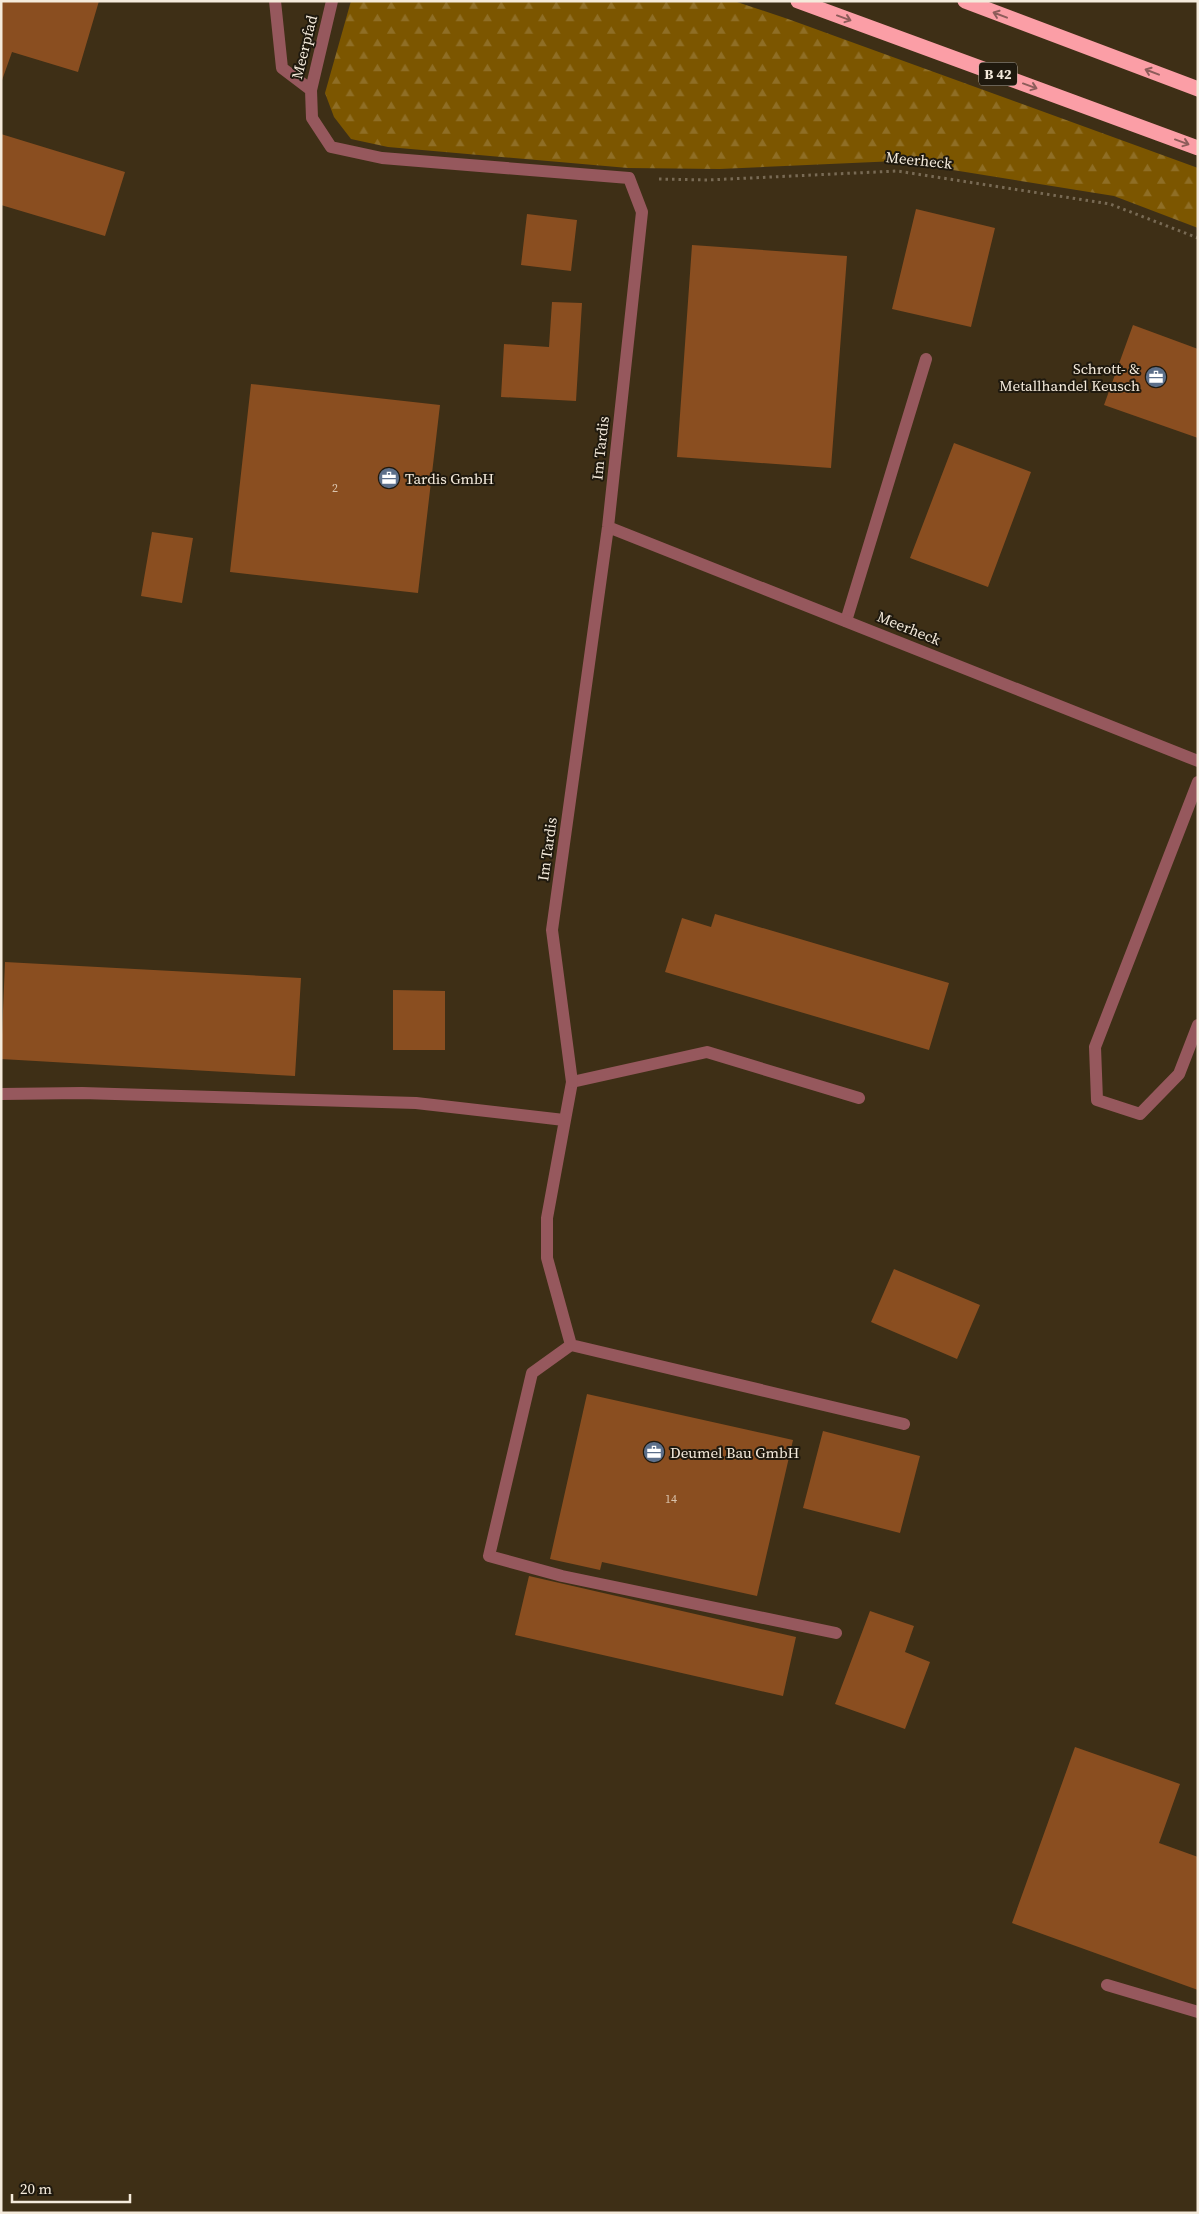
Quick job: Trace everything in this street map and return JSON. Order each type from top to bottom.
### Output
[{"type":"highway","name":"B 42","points":[[798,1],[1198,148]]},
{"type":"highway","points":[[965,1],[1198,90]]},
{"type":"street","name":"Meerpfad","points":[[276,1],[282,68],[311,90],[332,1]]},
{"type":"street","points":[[311,90],[312,118],[332,147],[382,158],[629,178]]},
{"type":"street","name":"Im Tardis","points":[[571,1345],[547,1258],[547,1218],[572,1082],[552,930],[608,526],[642,212],[629,178]]},
{"type":"street","points":[[846,621],[926,358]]},
{"type":"street","name":"Meerheck","points":[[608,526],[1198,761]]},
{"type":"street","points":[[1198,782],[1095,1047],[1097,1100],[1140,1114],[1179,1074],[1198,1024]]},
{"type":"street","points":[[572,1082],[707,1052],[860,1098]]},
{"type":"street","points":[[1,1094],[82,1093],[416,1103],[564,1120]]},
{"type":"street","points":[[836,1633],[562,1576],[489,1556],[532,1373],[571,1345],[904,1424]]},
{"type":"street","points":[[1106,1985],[1198,2012]]},
{"type":"path","name":"Meerheck","points":[[629,178],[708,180],[897,171],[1110,204],[1198,238]]},
{"type":"green space","points":[[351,1],[734,1],[1198,168],[1198,228],[1114,196],[897,161],[720,169],[628,168],[388,147],[351,139],[334,117],[325,93]]},
{"type":"building","points":[[1,1],[99,1],[78,72],[12,52],[1,83]]},
{"type":"building","points":[[1,134],[125,172],[105,236],[1,205]]},
{"type":"building","points":[[916,209],[995,228],[971,327],[892,309]]},
{"type":"building","points":[[527,214],[577,220],[571,271],[521,265]]},
{"type":"building","points":[[692,245],[847,256],[831,468],[677,457]]},
{"type":"building","points":[[552,302],[582,303],[576,401],[501,397],[504,344],[549,347]]},
{"type":"building","name":"Schrott- & Metallhandel Keusch","points":[[1133,325],[1198,349],[1198,438],[1104,405]]},
{"type":"building","points":[[251,384],[440,405],[418,593],[230,572]]},
{"type":"building","points":[[954,443],[1031,472],[988,587],[910,558]]},
{"type":"building","points":[[152,532],[193,538],[182,603],[141,596]]},
{"type":"building","points":[[715,914],[949,983],[929,1050],[665,972],[682,918],[711,927]]},
{"type":"building","points":[[5,962],[301,978],[295,1076],[1,1059]]},
{"type":"building","points":[[393,990],[445,991],[445,1050],[393,1050]]},
{"type":"building","points":[[894,1269],[980,1305],[957,1359],[871,1322]]},
{"type":"building","points":[[587,1394],[793,1440],[757,1596],[602,1562],[600,1570],[550,1559]]},
{"type":"building","points":[[823,1431],[920,1456],[900,1533],[803,1508]]},
{"type":"building","points":[[529,1576],[796,1637],[783,1696],[515,1635]]},
{"type":"building","points":[[870,1611],[914,1626],[905,1652],[930,1662],[905,1729],[835,1704]]},
{"type":"building","points":[[1075,1747],[1180,1784],[1159,1843],[1198,1857],[1198,1990],[1012,1923]]},
{"type":"place","name":"Schrott- & Metallhandel Keusch","points":[[1156,377]]},
{"type":"place","name":"Tardis GmbH","points":[[389,478]]},
{"type":"place","name":"Deumel Bau GmbH","points":[[654,1452]]}]
